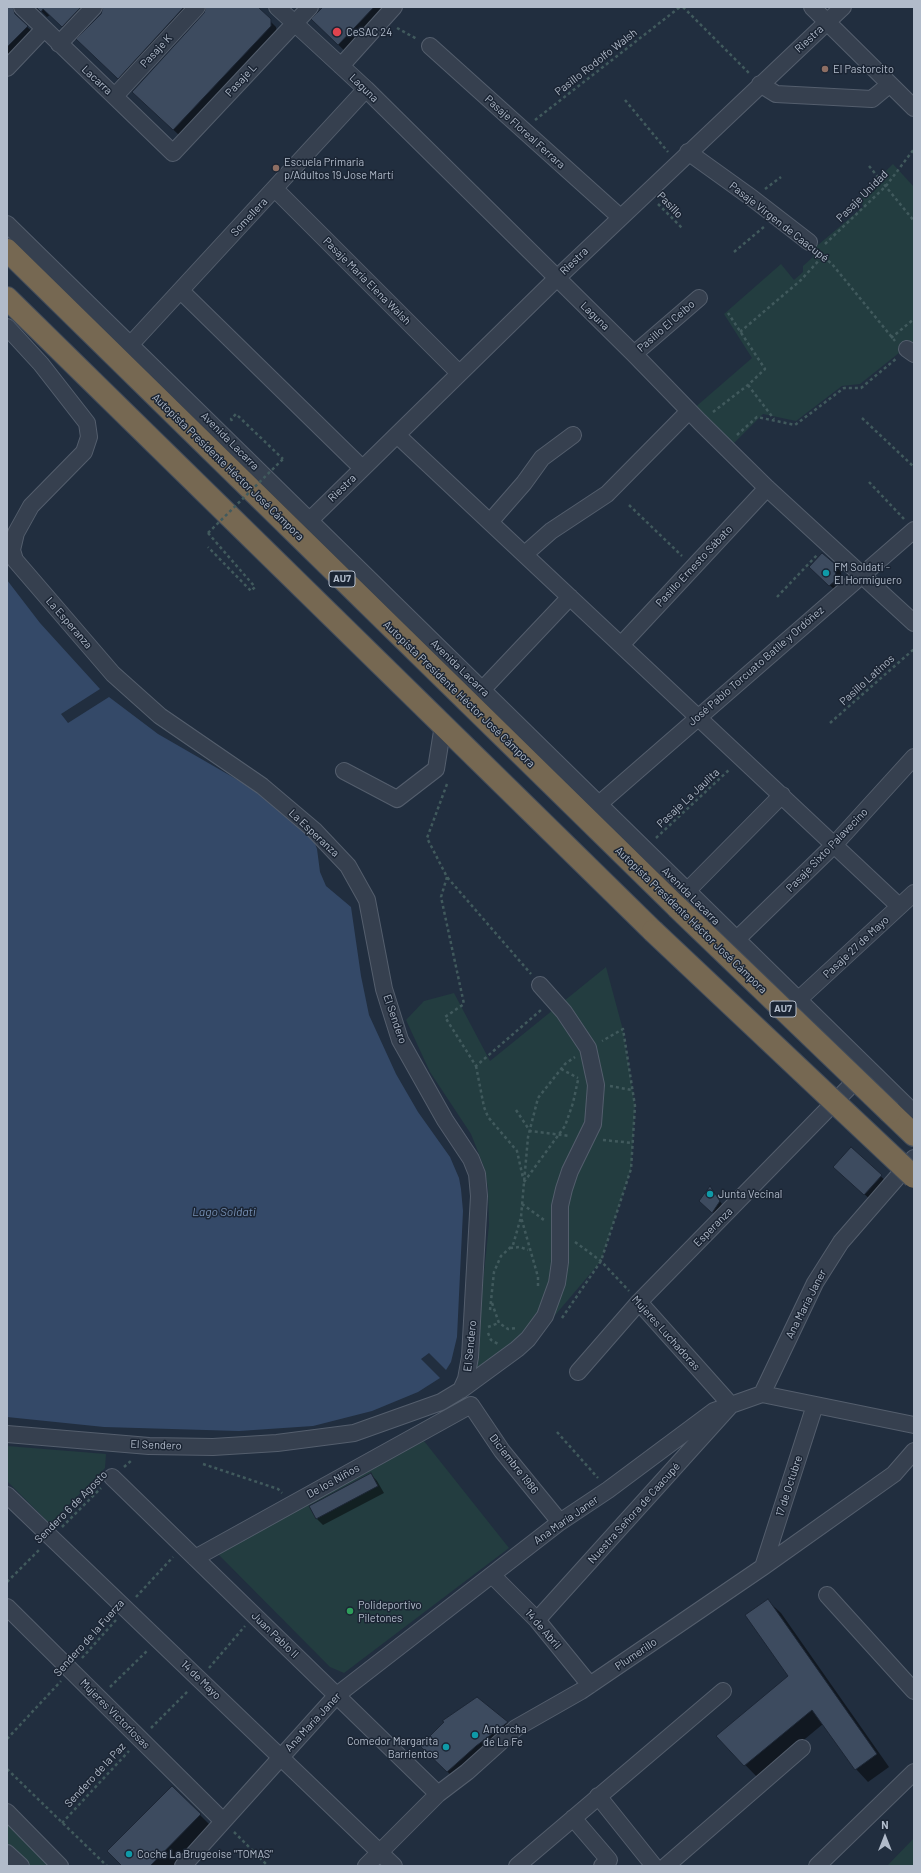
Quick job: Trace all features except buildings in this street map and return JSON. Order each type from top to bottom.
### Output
[{"type":"highway","name":"Autopista Presidente Héctor José Cámpora","points":[[7,250],[682,899],[914,1135]]},
{"type":"highway","points":[[7,298],[653,931],[914,1177]]},
{"type":"street","name":"Lacarra","points":[[22,7],[173,153]]},
{"type":"street","points":[[59,44],[94,7]]},
{"type":"street","name":"Pasaje K","points":[[115,96],[197,7]]},
{"type":"street","name":"Laguna","points":[[277,7],[366,89],[556,279],[634,354],[724,447],[914,623]]},
{"type":"street","name":"Pasaje L","points":[[173,153],[310,7]]},
{"type":"street","points":[[341,66],[394,7]]},
{"type":"street","points":[[812,7],[914,108]]},
{"type":"street","name":"Riestra","points":[[310,520],[620,217],[843,7]]},
{"type":"street","points":[[7,68],[44,29]]},
{"type":"street","name":"Pasaje Floreal Ferrara","points":[[430,46],[620,217]]},
{"type":"street","points":[[760,84],[776,94],[872,99],[890,84]]},
{"type":"street","name":"Somellera","points":[[132,344],[366,89]]},
{"type":"street","name":"Pasaje Virgen de Caacupé","points":[[683,158],[776,217],[813,247]]},
{"type":"street","name":"Pasaje María Elena Walsh","points":[[275,189],[459,373]]},
{"type":"street","name":"Avenida Lacarra","points":[[7,224],[132,344],[599,804],[644,849],[682,899],[736,940],[914,1113]]},
{"type":"street","points":[[181,292],[362,468]]},
{"type":"street","name":"Pasillo El Ceibo","points":[[634,354],[699,298]]},
{"type":"street","name":"La Esperanza","points":[[7,327],[41,364],[87,423],[89,437],[84,452],[31,506],[16,533],[12,550],[15,560],[113,674],[160,716],[262,786],[314,830],[348,866]]},
{"type":"street","points":[[525,554],[551,531],[607,494],[694,417]]},
{"type":"street","points":[[397,434],[899,906]]},
{"type":"street","points":[[490,522],[524,483],[542,458],[573,435]]},
{"type":"street","name":"Pasillo Ernesto Sábato","points":[[621,645],[767,488]]},
{"type":"street","name":"José Pablo Torcuato Batlle y Ordóñez","points":[[599,804],[914,530]]},
{"type":"street","points":[[482,690],[570,597]]},
{"type":"street","points":[[344,770],[397,799],[436,769],[443,725]]},
{"type":"street","name":"Pasaje Sixto Palavecino","points":[[736,940],[834,845],[914,757]]},
{"type":"street","points":[[682,899],[782,796]]},
{"type":"street","name":"El Sendero","points":[[7,1434],[149,1446],[213,1447],[277,1443],[354,1433],[441,1402],[461,1390],[466,1379],[470,1357],[478,1227],[479,1196],[477,1174],[463,1145],[445,1120],[400,1040],[384,989],[367,900],[348,866]]},
{"type":"street","name":"Pasaje 27 de Mayo","points":[[798,1000],[914,893]]},
{"type":"street","points":[[461,1390],[499,1364],[517,1349],[537,1327],[551,1304],[557,1283],[561,1255],[560,1221],[563,1195],[570,1171],[593,1124],[596,1085],[585,1051],[554,999],[540,985]]},
{"type":"street","name":"Esperanza","points":[[578,1372],[639,1302],[825,1114],[867,1068]]},
{"type":"street","name":"Ana María Janer","points":[[183,1866],[337,1695],[560,1522],[608,1490],[714,1411],[762,1394],[815,1283],[841,1242],[914,1158]]},
{"type":"street","name":"Mujeres Luchadoras","points":[[639,1302],[731,1405]]},
{"type":"street","points":[[762,1394],[914,1425]]},
{"type":"street","name":"De los Niños","points":[[195,1558],[470,1405]]},
{"type":"street","name":"Diciembre 1986","points":[[470,1405],[502,1451],[560,1522]]},
{"type":"street","name":"Nuestra Señora de Caacupé","points":[[537,1620],[731,1405]]},
{"type":"street","name":"17 de Octubre","points":[[763,1566],[815,1405]]},
{"type":"street","name":"Plumerillo","points":[[366,1866],[438,1794],[516,1728],[590,1685],[763,1566],[894,1474],[914,1451]]},
{"type":"street","name":"Juan Pablo II","points":[[112,1477],[438,1794]]},
{"type":"street","name":"14 de Mayo","points":[[7,1495],[394,1866]]},
{"type":"street","name":"14 de Abril","points":[[492,1575],[537,1620],[590,1685]]},
{"type":"street","points":[[827,1595],[914,1692]]},
{"type":"street","name":"Mujeres Victoriosas","points":[[7,1607],[223,1821]]},
{"type":"street","points":[[517,1866],[723,1691]]},
{"type":"street","points":[[666,1866],[802,1748]]},
{"type":"street","points":[[817,1866],[914,1772]]},
{"type":"street","points":[[598,1796],[654,1866]]},
{"type":"street","points":[[7,1812],[60,1866]]},
{"type":"street","points":[[572,1818],[608,1864]]},
{"type":"street","points":[[7,1853],[21,1866]]},
{"type":"path","points":[[681,7],[760,84]]},
{"type":"path","name":"Pasillo Rodolfo Walsh","points":[[522,130],[681,7]]},
{"type":"path","points":[[383,20],[430,46]]},
{"type":"path","points":[[625,100],[683,158]]},
{"type":"path","name":"Pasaje Unidad","points":[[813,247],[886,186],[914,149]]},
{"type":"path","points":[[869,166],[914,221]]},
{"type":"path","name":"Pasillo","points":[[647,192],[682,229]]},
{"type":"path","points":[[734,252],[776,217]]},
{"type":"path","name":"Pasaje Virgen de Caacupé","points":[[813,247],[822,257],[832,264],[891,338],[914,319]]},
{"type":"path","points":[[740,332],[801,280],[822,257]]},
{"type":"path","points":[[694,417],[748,385],[765,368],[728,313]]},
{"type":"path","points":[[724,447],[757,417],[774,419],[795,425],[844,388],[861,388],[911,352]]},
{"type":"path","points":[[748,385],[774,419]]},
{"type":"path","points":[[208,547],[251,591],[255,587],[208,533],[283,459],[236,414],[231,419]]},
{"type":"path","points":[[862,418],[914,467]]},
{"type":"path","points":[[869,482],[914,530]]},
{"type":"path","points":[[629,505],[694,567]]},
{"type":"path","points":[[777,597],[828,543]]},
{"type":"path","name":"Pasillo Latinos","points":[[830,723],[914,649]]},
{"type":"path","name":"Pasaje La Jaulita","points":[[644,849],[742,758]]},
{"type":"path","points":[[447,784],[427,838],[447,877],[540,985]]},
{"type":"path","points":[[447,877],[442,897],[464,1004],[445,1017],[476,1066],[484,1107],[488,1117],[517,1150],[524,1182]]},
{"type":"path","points":[[476,1066],[554,999]]},
{"type":"path","points":[[490,1314],[494,1272],[501,1256],[513,1245],[521,1216],[530,1131],[538,1098],[565,1064],[623,1030],[635,1106],[631,1169],[601,1261],[560,1319]]},
{"type":"path","points":[[524,1182],[565,1126],[573,1103],[585,1051]]},
{"type":"path","points":[[516,1110],[530,1131]]},
{"type":"path","points":[[521,1216],[530,1257],[538,1278],[538,1291]]},
{"type":"path","points":[[510,1248],[520,1247],[529,1250]]},
{"type":"path","name":"Mujeres Luchadoras","points":[[601,1261],[639,1302]]},
{"type":"path","points":[[491,1301],[499,1323],[508,1329],[519,1328],[516,1331]]},
{"type":"path","points":[[489,1321],[488,1332],[491,1340],[498,1344]]},
{"type":"path","points":[[488,1327],[499,1323]]},
{"type":"path","points":[[498,1344],[503,1341]]},
{"type":"path","points":[[498,1344],[499,1364]]},
{"type":"path","points":[[557,1432],[608,1490]]},
{"type":"path","name":"Sendero 6 de Agosto","points":[[7,1582],[112,1477],[149,1446]]},
{"type":"path","points":[[200,1462],[278,1489],[290,1505]]},
{"type":"path","name":"Sendero de la Fuerza","points":[[7,1740],[183,1546]]},
{"type":"path","points":[[99,1698],[158,1640]]},
{"type":"path","name":"Sendero de la Paz","points":[[62,1822],[140,1739]]},
{"type":"path","points":[[7,1769],[106,1866]]},
{"type":"path","points":[[223,1821],[268,1866]]},
{"type":"green space","points":[[893,164],[914,187],[914,341],[860,384],[842,386],[796,421],[763,414],[731,446],[692,410],[752,358],[724,314],[781,264],[794,280],[803,272],[803,266],[813,257],[812,250],[863,207],[860,196]]},
{"type":"green space","points":[[606,967],[623,1030],[635,1106],[631,1169],[601,1261],[529,1346],[473,1376],[489,1225],[488,1188],[484,1167],[471,1134],[430,1072],[406,1020],[424,1001],[454,993],[490,1061]]},
{"type":"green space","name":"Polideportivo Piletones","points":[[424,1441],[509,1548],[344,1673],[330,1667],[218,1554]]},
{"type":"green space","points":[[7,1446],[106,1454],[105,1468],[50,1524],[7,1481]]},
{"type":"green space","points":[[7,1812],[60,1866],[7,1866]]},
{"type":"green space","points":[[914,1838],[914,1866],[887,1866]]},
{"type":"water","name":"Lago Soldati","points":[[7,580],[40,623],[100,689],[61,714],[68,723],[109,697],[158,734],[243,783],[276,805],[312,835],[317,849],[320,872],[326,886],[351,907],[361,976],[369,1015],[396,1074],[418,1112],[450,1157],[459,1178],[461,1189],[463,1211],[457,1337],[451,1362],[446,1370],[429,1353],[421,1359],[440,1378],[418,1392],[372,1411],[313,1426],[239,1431],[104,1427],[7,1417]]},
{"type":"place","name":"CeSAC 24","points":[[337,32]]},
{"type":"place","name":"El Pastorcito","points":[[825,69]]},
{"type":"place","name":"Escuela Primaria p/Adultos 19 Jose Martí","points":[[276,168]]},
{"type":"place","name":"FM Soldati - El Hormiguero","points":[[826,573]]},
{"type":"place","name":"Junta Vecinal","points":[[710,1194]]},
{"type":"place","name":"Polideportivo Piletones","points":[[350,1611]]},
{"type":"place","name":"Antorcha de La Fe","points":[[475,1735]]},
{"type":"place","name":"Comedor Margarita Barrientos","points":[[446,1747]]},
{"type":"place","name":"Coche La Brugeoise ''TOMAS''","points":[[129,1854]]}]
